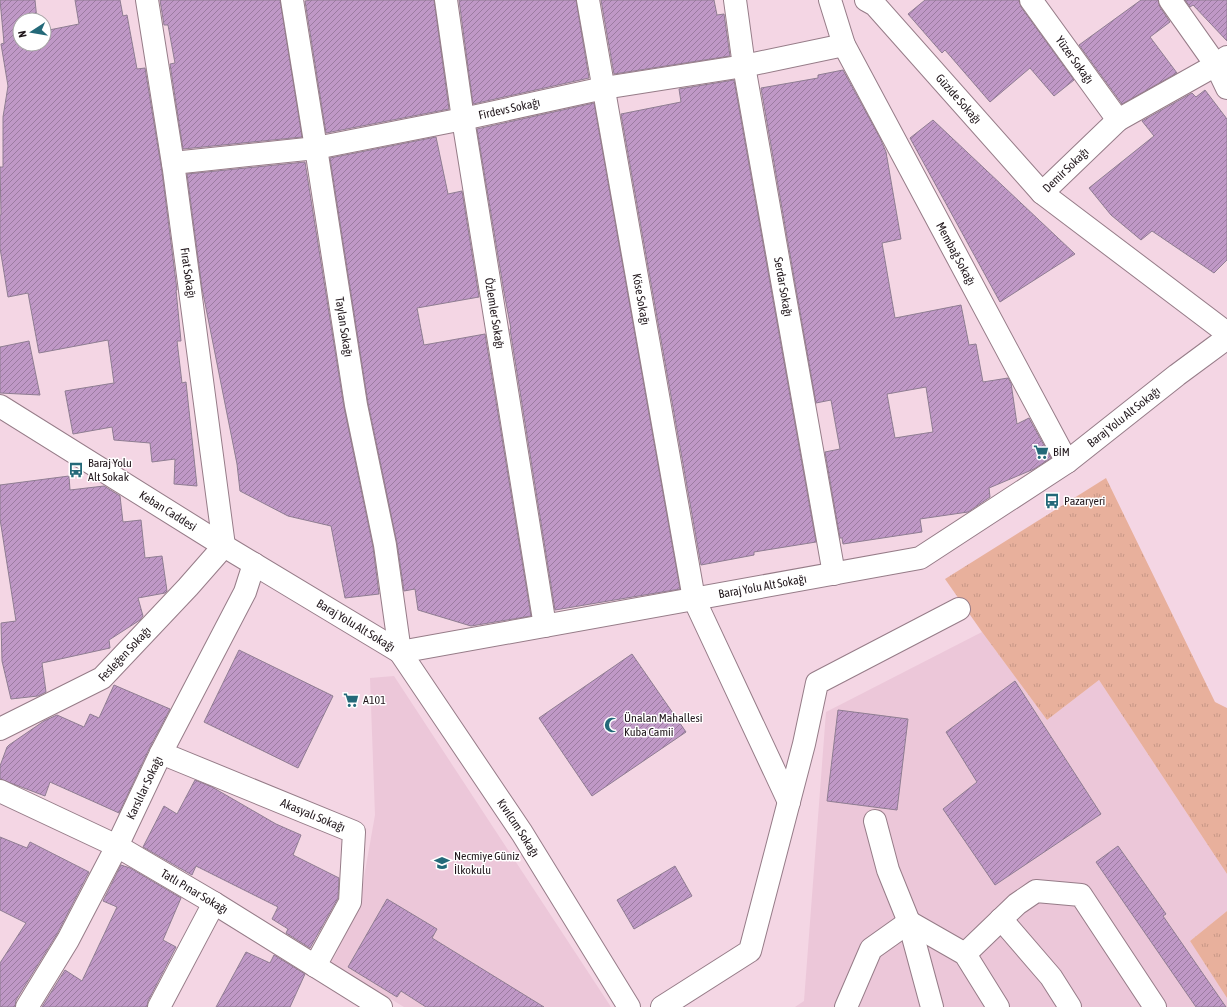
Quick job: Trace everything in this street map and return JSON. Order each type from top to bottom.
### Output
[{"type":"street","name":"Fırat Sokağı","points":[[147,0],[173,163],[224,546]]},
{"type":"street","name":"Taylan Sokağı","points":[[292,0],[356,405],[385,545],[400,652]]},
{"type":"street","name":"Özlemler Sokağı","points":[[446,0],[463,119],[545,626]]},
{"type":"street","name":"Köse Sokağı","points":[[588,0],[694,599],[789,802]]},
{"type":"street","name":"Serdar Sokağı","points":[[734,0],[744,66],[834,574]]},
{"type":"street","points":[[830,0],[844,45]]},
{"type":"street","points":[[840,0],[838,1],[834,10],[844,45]]},
{"type":"street","name":"Yüzer Sokağı","points":[[1031,0],[1118,120]]},
{"type":"street","points":[[1170,0],[1222,61],[1227,88]]},
{"type":"street","name":"Güzide Sokağı","points":[[871,2],[1042,193]]},
{"type":"street","name":"Firdevs Sokağı","points":[[173,163],[316,148],[463,119],[604,88],[744,66],[844,45]]},
{"type":"street","name":"Membağ Sokağı","points":[[844,45],[1067,462]]},
{"type":"street","name":"Demir Sokağı","points":[[1222,61],[1118,120],[1042,193],[1227,333]]},
{"type":"street","name":"Baraj Yolu Alt Sokağı","points":[[254,564],[400,652],[920,558],[1067,462],[1177,375],[1227,338]]},
{"type":"street","name":"Keban Caddesi","points":[[0,406],[254,564]]},
{"type":"street","name":"Fesleğen Sokağı","points":[[0,729],[102,678],[188,587],[224,546]]},
{"type":"street","name":"Karslılar Sokağı","points":[[27,1007],[68,940],[117,846],[161,753],[245,592],[254,564]]},
{"type":"street","points":[[662,1007],[687,1000],[750,951],[789,802],[817,683],[959,609]]},
{"type":"street","name":"Kıvılcım Sokağı","points":[[400,652],[522,834],[629,1007]]},
{"type":"street","name":"Akasyalı Sokağı","points":[[161,753],[354,832],[350,902],[315,966]]},
{"type":"street","name":"Tatlı Pınar Sokağı","points":[[0,791],[117,846],[214,902],[381,1007]]},
{"type":"street","points":[[875,821],[888,870],[909,922],[932,1007]]},
{"type":"street","points":[[965,954],[1017,904],[1036,891],[1081,896],[1155,1007]]},
{"type":"street","points":[[159,1007],[214,902]]},
{"type":"street","points":[[1001,920],[1051,978],[1070,1007]]},
{"type":"street","points":[[909,922],[965,954],[998,1007]]},
{"type":"street","points":[[846,1007],[871,949],[909,922]]},
{"type":"shaded area","points":[[982,632],[1047,720],[1099,680],[1227,874],[1227,911],[1190,941],[1227,998],[1227,1007],[795,1007],[804,1001],[826,712]]},
{"type":"shaded area","name":"Necmiye Güniz İlkokulu","points":[[394,676],[611,1007],[404,1007],[331,963],[358,911],[375,815],[370,678]]},
{"type":"green space","points":[[1106,478],[1215,702],[1227,708],[1227,874],[1099,680],[1047,720],[945,579]]},
{"type":"green space","points":[[1227,911],[1227,998],[1190,941]]},
{"type":"building","points":[[0,0],[35,0],[36,12],[12,12],[12,52],[52,52],[52,29],[79,24],[75,0],[120,0],[123,16],[127,15],[137,69],[145,68],[162,172],[177,290],[181,341],[177,341],[182,383],[186,382],[197,486],[174,484],[175,459],[152,462],[150,443],[114,440],[112,427],[73,434],[65,391],[114,383],[108,340],[39,353],[28,293],[8,297],[0,248],[0,167],[3,167],[3,117],[8,86],[1,44],[4,43]]},
{"type":"building","points":[[160,0],[280,0],[302,137],[183,149],[170,64],[175,63],[168,25],[164,25]]},
{"type":"building","points":[[434,0],[449,109],[326,133],[305,1]]},
{"type":"building","points":[[459,0],[576,0],[589,78],[473,104]]},
{"type":"building","points":[[601,0],[714,0],[717,15],[724,14],[730,56],[614,74]]},
{"type":"building","points":[[925,0],[1019,0],[1021,7],[1074,80],[1054,96],[1030,68],[990,102],[945,50],[942,53],[908,14]]},
{"type":"building","points":[[1141,0],[1158,0],[1160,7],[1170,22],[1150,37],[1177,73],[1122,104],[1079,45]]},
{"type":"building","points":[[1185,0],[1227,0],[1227,41],[1193,5],[1190,7]]},
{"type":"building","points":[[843,70],[886,152],[901,239],[882,243],[895,318],[961,305],[969,345],[976,344],[983,382],[1008,378],[1011,383],[1017,424],[1029,418],[1051,458],[1034,469],[989,488],[990,497],[968,512],[920,519],[922,532],[843,544],[842,538],[840,538],[825,452],[840,449],[831,400],[816,403],[761,88],[818,78],[818,75]],"holes":[[[926,387],[933,432],[895,438],[887,394]]]},
{"type":"building","points":[[734,80],[816,542],[754,552],[754,555],[701,565],[621,114],[681,102],[679,89]]},
{"type":"building","points":[[1205,90],[1227,119],[1227,260],[1214,273],[1152,231],[1141,240],[1111,215],[1089,188],[1154,136],[1142,121],[1192,93],[1196,97]]},
{"type":"building","points":[[594,103],[680,589],[555,610],[511,329],[477,129]]},
{"type":"building","points":[[933,120],[1075,254],[1000,302],[910,138]]},
{"type":"building","points":[[436,137],[448,194],[462,191],[479,297],[417,308],[424,345],[485,334],[531,616],[471,626],[418,610],[415,589],[404,591],[397,543],[368,403],[330,158]]},
{"type":"building","points":[[305,162],[344,407],[373,547],[379,594],[345,598],[331,526],[288,516],[240,491],[237,464],[202,288],[187,174]]},
{"type":"building","points":[[29,341],[40,395],[0,393],[0,347]]},
{"type":"building","points":[[69,476],[70,490],[104,486],[120,496],[123,522],[141,520],[145,558],[162,556],[167,591],[165,593],[138,598],[143,616],[140,620],[109,640],[110,648],[42,663],[46,692],[38,696],[11,699],[2,661],[1,623],[16,621],[0,519],[0,485]]},
{"type":"building","points":[[239,650],[333,696],[298,768],[204,722]]},
{"type":"building","name":"Ünalan Mahallesi Kuba Camii","points":[[632,654],[686,732],[592,796],[539,718]]},
{"type":"building","points":[[1015,681],[1101,814],[995,885],[943,809],[977,782],[946,732]]},
{"type":"building","points":[[114,685],[170,709],[150,747],[119,813],[50,782],[45,796],[0,779],[0,766],[9,745],[44,721],[57,715],[84,727],[90,714],[99,718]]},
{"type":"building","points":[[838,710],[908,719],[897,810],[827,801]]},
{"type":"building","points":[[195,780],[212,787],[276,824],[301,835],[293,855],[339,878],[338,898],[310,948],[286,933],[288,929],[272,919],[278,907],[196,866],[192,875],[143,847],[164,806],[177,814]]},
{"type":"building","points":[[0,837],[27,848],[30,842],[89,872],[57,934],[16,1000],[15,1007],[0,1007],[0,963],[26,923],[0,910]]},
{"type":"building","points":[[1118,846],[1166,914],[1163,916],[1226,1007],[1196,1007],[1096,862]]},
{"type":"building","points":[[121,865],[130,868],[181,898],[163,940],[176,947],[148,1001],[147,1007],[42,1007],[65,970],[82,981],[117,907],[103,901]]},
{"type":"building","points":[[675,866],[692,896],[634,929],[617,900]]},
{"type":"building","points":[[387,899],[437,929],[432,938],[544,1007],[426,1007],[401,991],[397,997],[348,967]]},
{"type":"building","points":[[246,952],[270,963],[274,955],[305,974],[290,1007],[216,1007]]},
{"type":"place","name":"BİM","points":[[1041,452]]},
{"type":"place","name":"Baraj Yolu Alt Sokak","points":[[76,470]]},
{"type":"place","name":"Pazaryeri","points":[[1052,501]]},
{"type":"place","name":"A101","points":[[351,700]]},
{"type":"place","name":"Ünalan Mahallesi Kuba Camii","points":[[612,725]]},
{"type":"place","name":"Necmiye Güniz İlkokulu","points":[[442,863]]}]
